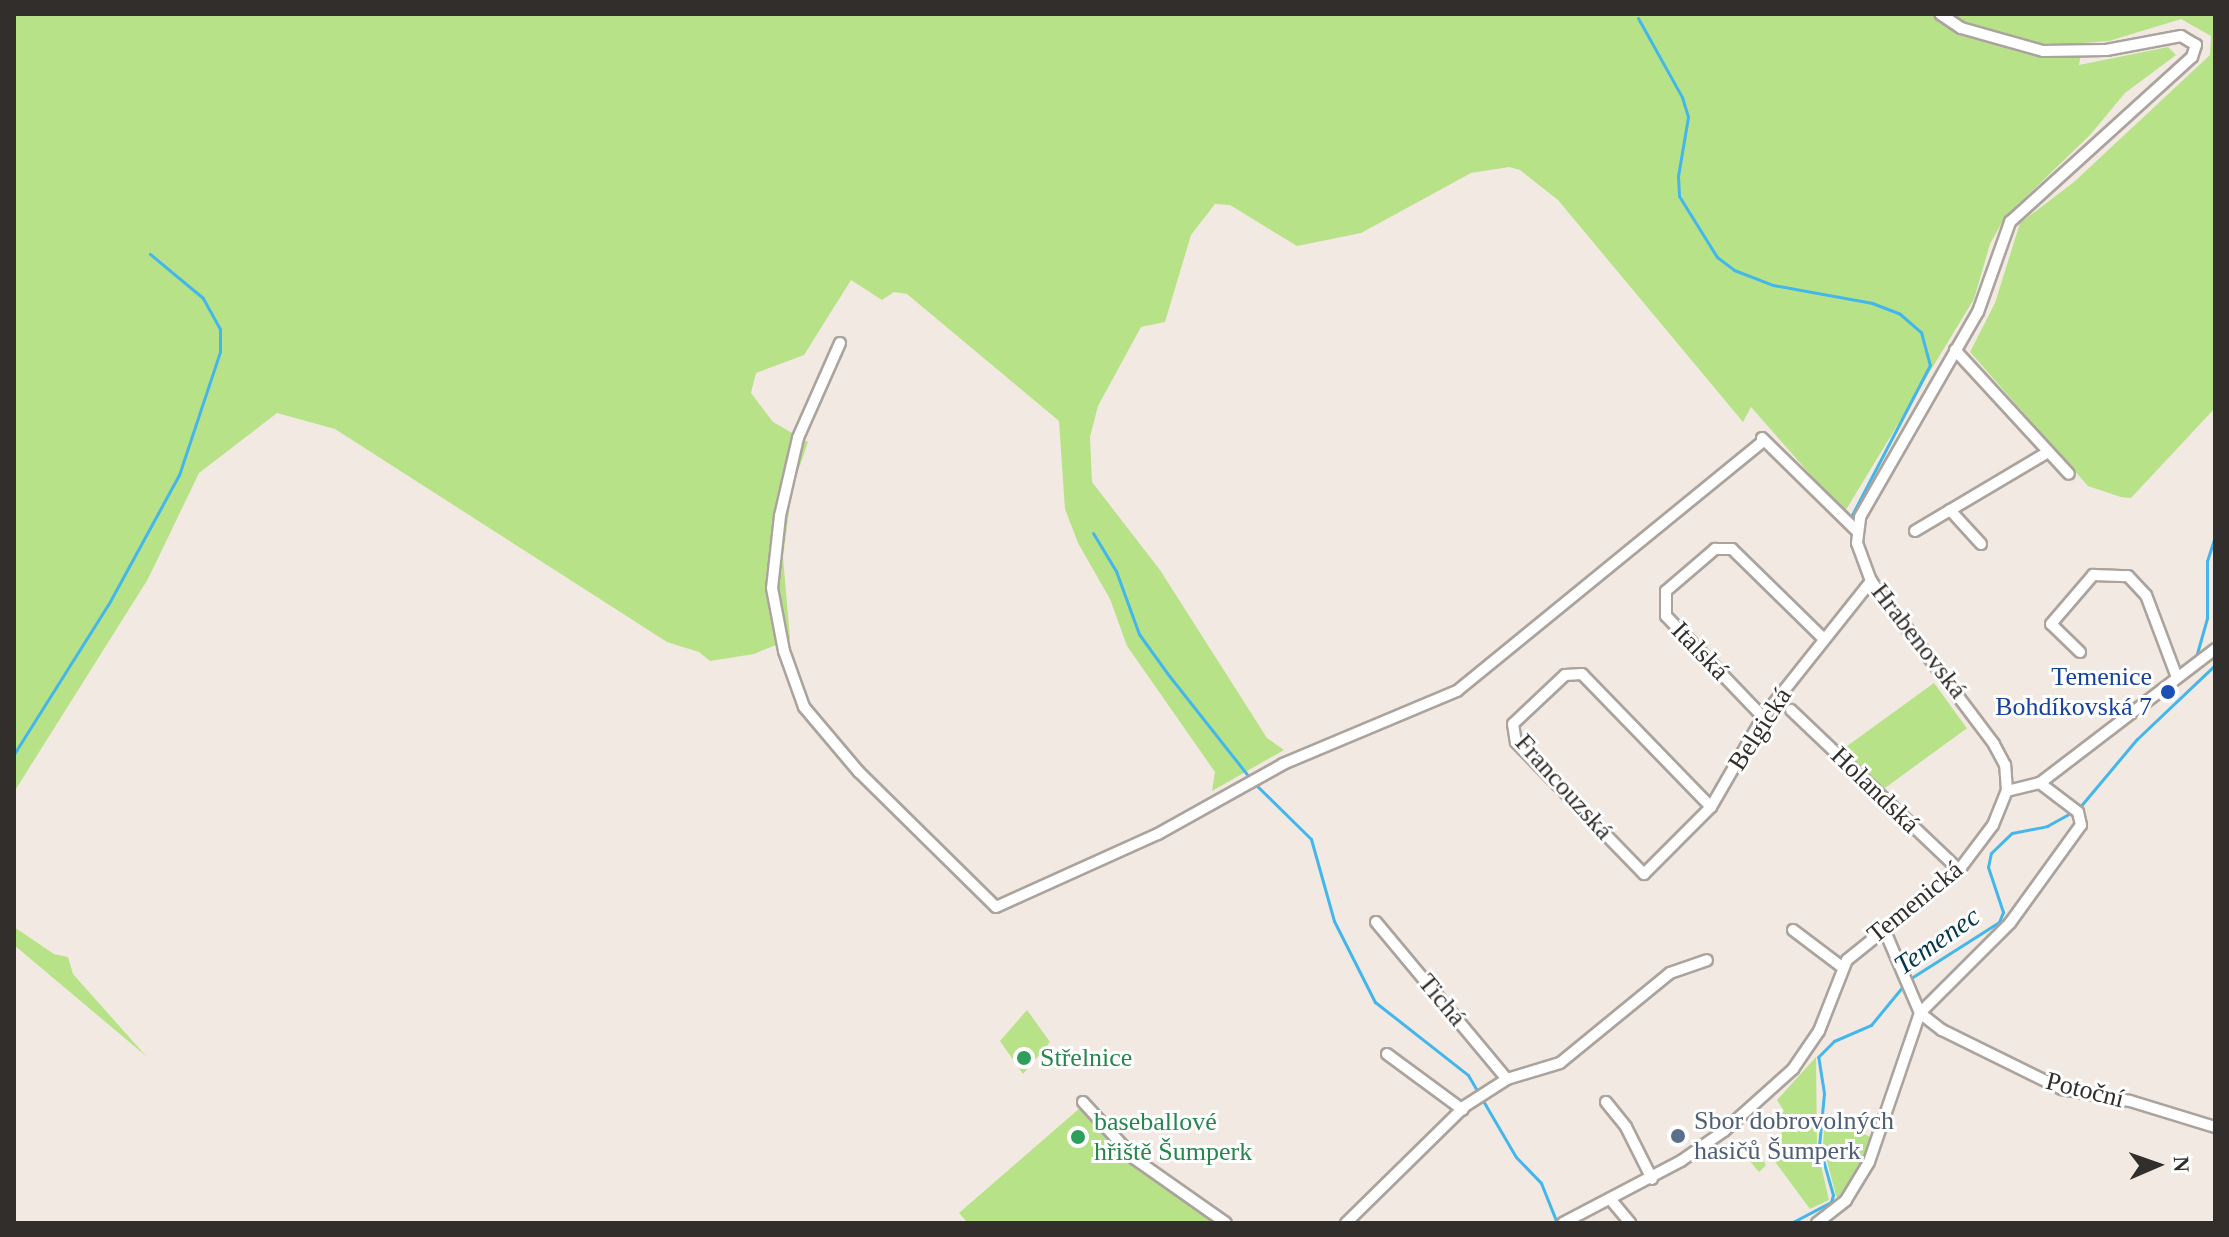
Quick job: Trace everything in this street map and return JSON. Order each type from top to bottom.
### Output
[{"type":"street","points":[[840,343],[798,438],[780,516],[772,588],[784,651],[804,707],[870,782],[988,903],[1000,907],[1158,834],[1288,762],[1457,691],[1762,438],[1857,531],[1869,498],[1978,312],[2010,222],[2192,57],[2196,45],[2181,36],[2106,50],[2043,51],[1961,28],[1940,14]]},
{"type":"street","points":[[1955,350],[2069,474]]},
{"type":"street","points":[[1915,531],[2048,452]]},
{"type":"street","points":[[1950,510],[1981,544]]},
{"type":"street","name":"Hrabenovská","points":[[1857,531],[1859,551],[1871,581],[1994,744],[2005,765],[2007,791]]},
{"type":"street","name":"Italská","points":[[1763,717],[1666,616],[1666,591],[1715,549],[1732,549],[1823,638]]},
{"type":"street","points":[[2080,652],[2051,624],[2093,575],[2128,576],[2146,595],[2176,675]]},
{"type":"street","name":"Belgická","points":[[1644,874],[1711,807],[1763,717],[1871,581]]},
{"type":"street","points":[[2007,791],[2040,783],[2176,675],[2215,649]]},
{"type":"street","name":"Francouzská","points":[[1644,874],[1516,742],[1512,733],[1519,716],[1565,675],[1582,674],[1711,807]]},
{"type":"street","name":"Holandská","points":[[1791,710],[1959,870]]},
{"type":"street","points":[[1817,1223],[1846,1200],[1869,1162],[1920,1013],[2010,923],[2078,829],[2076,810],[2040,783]]},
{"type":"street","name":"Temenická","points":[[1563,1223],[1652,1179],[1724,1131],[1793,1069],[1819,1031],[1842,967],[1884,929],[1959,870],[1993,825],[2007,791]]},
{"type":"street","name":"Tichá","points":[[1376,922],[1507,1079]]},
{"type":"street","points":[[1884,929],[1920,1013]]},
{"type":"street","points":[[1793,930],[1842,967]]},
{"type":"street","points":[[1346,1223],[1463,1110],[1507,1079],[1560,1063],[1670,973],[1707,960]]},
{"type":"street","name":"Potoční","points":[[1920,1013],[2031,1077],[2215,1127]]},
{"type":"street","points":[[1387,1054],[1463,1110]]},
{"type":"street","points":[[1083,1102],[1135,1159],[1226,1223]]},
{"type":"street","points":[[1606,1102],[1626,1127],[1652,1179]]},
{"type":"street","points":[[1611,1200],[1630,1223]]},
{"type":"green space","points":[[14,14],[2215,14],[2215,408],[2131,498],[2121,497],[2088,486],[1970,352],[1995,303],[2020,223],[2074,182],[2210,55],[2211,36],[2181,19],[2109,41],[2083,43],[2079,65],[2168,47],[2176,55],[2125,93],[2090,135],[2005,217],[1990,244],[1974,299],[1844,513],[1751,407],[1743,422],[1558,200],[1520,170],[1509,167],[1471,173],[1361,233],[1297,246],[1230,205],[1215,204],[1191,235],[1165,322],[1141,327],[1098,406],[1090,437],[1092,482],[1160,570],[1267,738],[1284,750],[1212,791],[1215,772],[1127,646],[1110,599],[1078,543],[1065,509],[1059,421],[907,294],[894,292],[882,300],[851,280],[804,355],[756,373],[751,393],[773,422],[808,442],[792,489],[783,557],[790,639],[754,654],[710,661],[699,652],[667,642],[335,429],[277,413],[199,473],[148,579],[14,792]]},
{"type":"green space","points":[[1934,683],[1967,728],[1876,794],[1843,749]]},
{"type":"green space","points":[[14,927],[54,954],[68,957],[73,974],[146,1056],[14,945]]},
{"type":"green space","name":"Střelnice","points":[[1027,1010],[1050,1042],[1023,1074],[1000,1041]]},
{"type":"green space","points":[[1816,1057],[1817,1148],[1829,1200],[1810,1209],[1767,1151],[1782,1135],[1779,1116],[1784,1111],[1777,1100]]},
{"type":"green space","name":"baseballové hřiště Šumperk","points":[[1081,1107],[1138,1168],[1216,1223],[968,1223],[959,1213]]},
{"type":"green space","points":[[1825,1114],[1878,1141],[1842,1200],[1836,1196],[1823,1145]]},
{"type":"green space","points":[[1737,1146],[1759,1154],[1766,1165],[1759,1172]]},
{"type":"waterway","points":[[1638,18],[1682,97],[1688,117],[1678,176],[1679,196],[1717,257],[1734,270],[1773,285],[1872,303],[1900,314],[1921,332],[1930,365],[1851,517]]},
{"type":"waterway","points":[[14,754],[108,605],[179,475],[220,352],[220,329],[203,298],[150,254]]},
{"type":"waterway","points":[[1093,533],[1116,571],[1139,634],[1253,782],[1311,839],[1334,921],[1375,1002],[1468,1075],[1516,1157],[1541,1183],[1557,1223]]},
{"type":"waterway","name":"Temenec","points":[[2196,657],[2207,618],[2207,561],[2215,536]]},
{"type":"waterway","name":"Temenec","points":[[2079,808],[2137,739],[2215,665]]},
{"type":"waterway","name":"Temenec","points":[[1791,1223],[1831,1202],[1833,1195],[1819,1146],[1824,1093],[1818,1057],[1834,1041],[1871,1025],[1908,980],[1999,922],[2003,912],[1988,867],[1991,853],[2012,833],[2047,826],[2072,812]]},
{"type":"place","name":"Temenice Bohdíkovská 7","points":[[2168,692]]},
{"type":"place","name":"Střelnice","points":[[1024,1058]]},
{"type":"place","name":"Sbor dobrovolných hasičů Šumperk","points":[[1678,1136]]},
{"type":"place","name":"baseballové hřiště Šumperk","points":[[1078,1137]]}]
